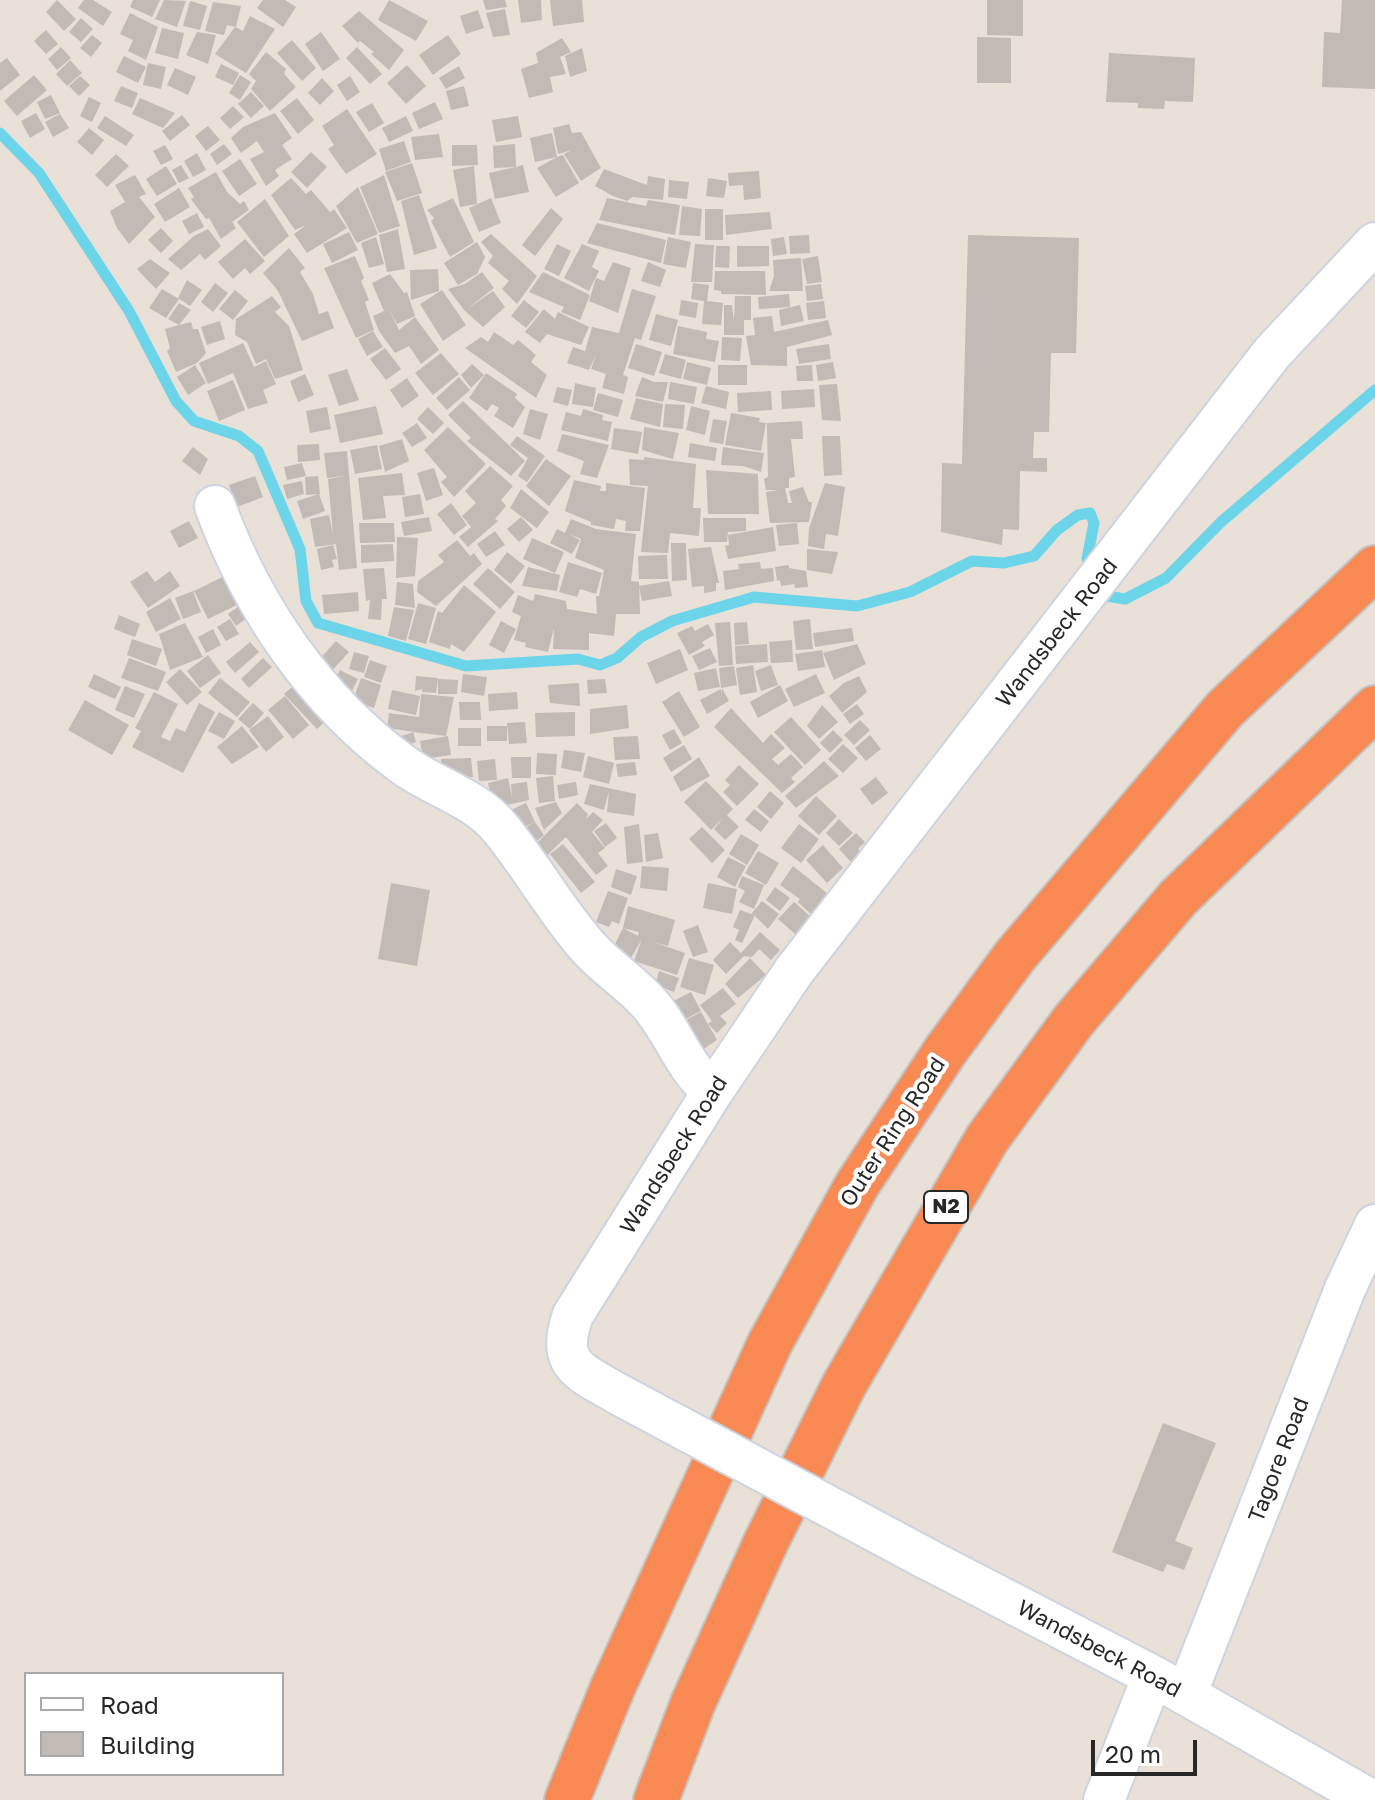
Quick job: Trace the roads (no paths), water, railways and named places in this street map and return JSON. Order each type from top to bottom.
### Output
[{"type":"highway","name":"Outer Ring Road","points":[[567,1800],[619,1673],[770,1343],[865,1173],[946,1050],[1015,956],[1225,709],[1375,568]]},
{"type":"highway","name":"N2","points":[[656,1800],[717,1649],[838,1398],[921,1247],[987,1139],[1074,1020],[1178,898],[1375,708]]},
{"type":"street","name":"Wandsbeck Road","points":[[1371,1800],[1170,1686],[618,1394],[586,1375],[571,1361],[565,1348],[573,1315],[703,1082],[794,971],[1272,353],[1375,243]]},
{"type":"street","points":[[215,506],[235,560],[282,641],[357,725],[407,767],[451,788],[499,826],[589,949],[654,1009],[703,1082]]},
{"type":"street","name":"Tagore Road","points":[[1104,1800],[1170,1686],[1375,1225]]},
{"type":"waterway","points":[[0,133],[39,173],[129,311],[176,401],[194,421],[239,436],[258,451],[300,549],[306,601],[318,623],[466,666],[578,659],[600,665],[617,658],[641,637],[672,621],[754,597],[857,606],[910,592],[972,561],[1004,563],[1034,556],[1057,530],[1078,515],[1090,513],[1094,523],[1087,559]]},
{"type":"waterway","points":[[1106,596],[1125,599],[1166,578],[1221,522],[1375,390]]}]
